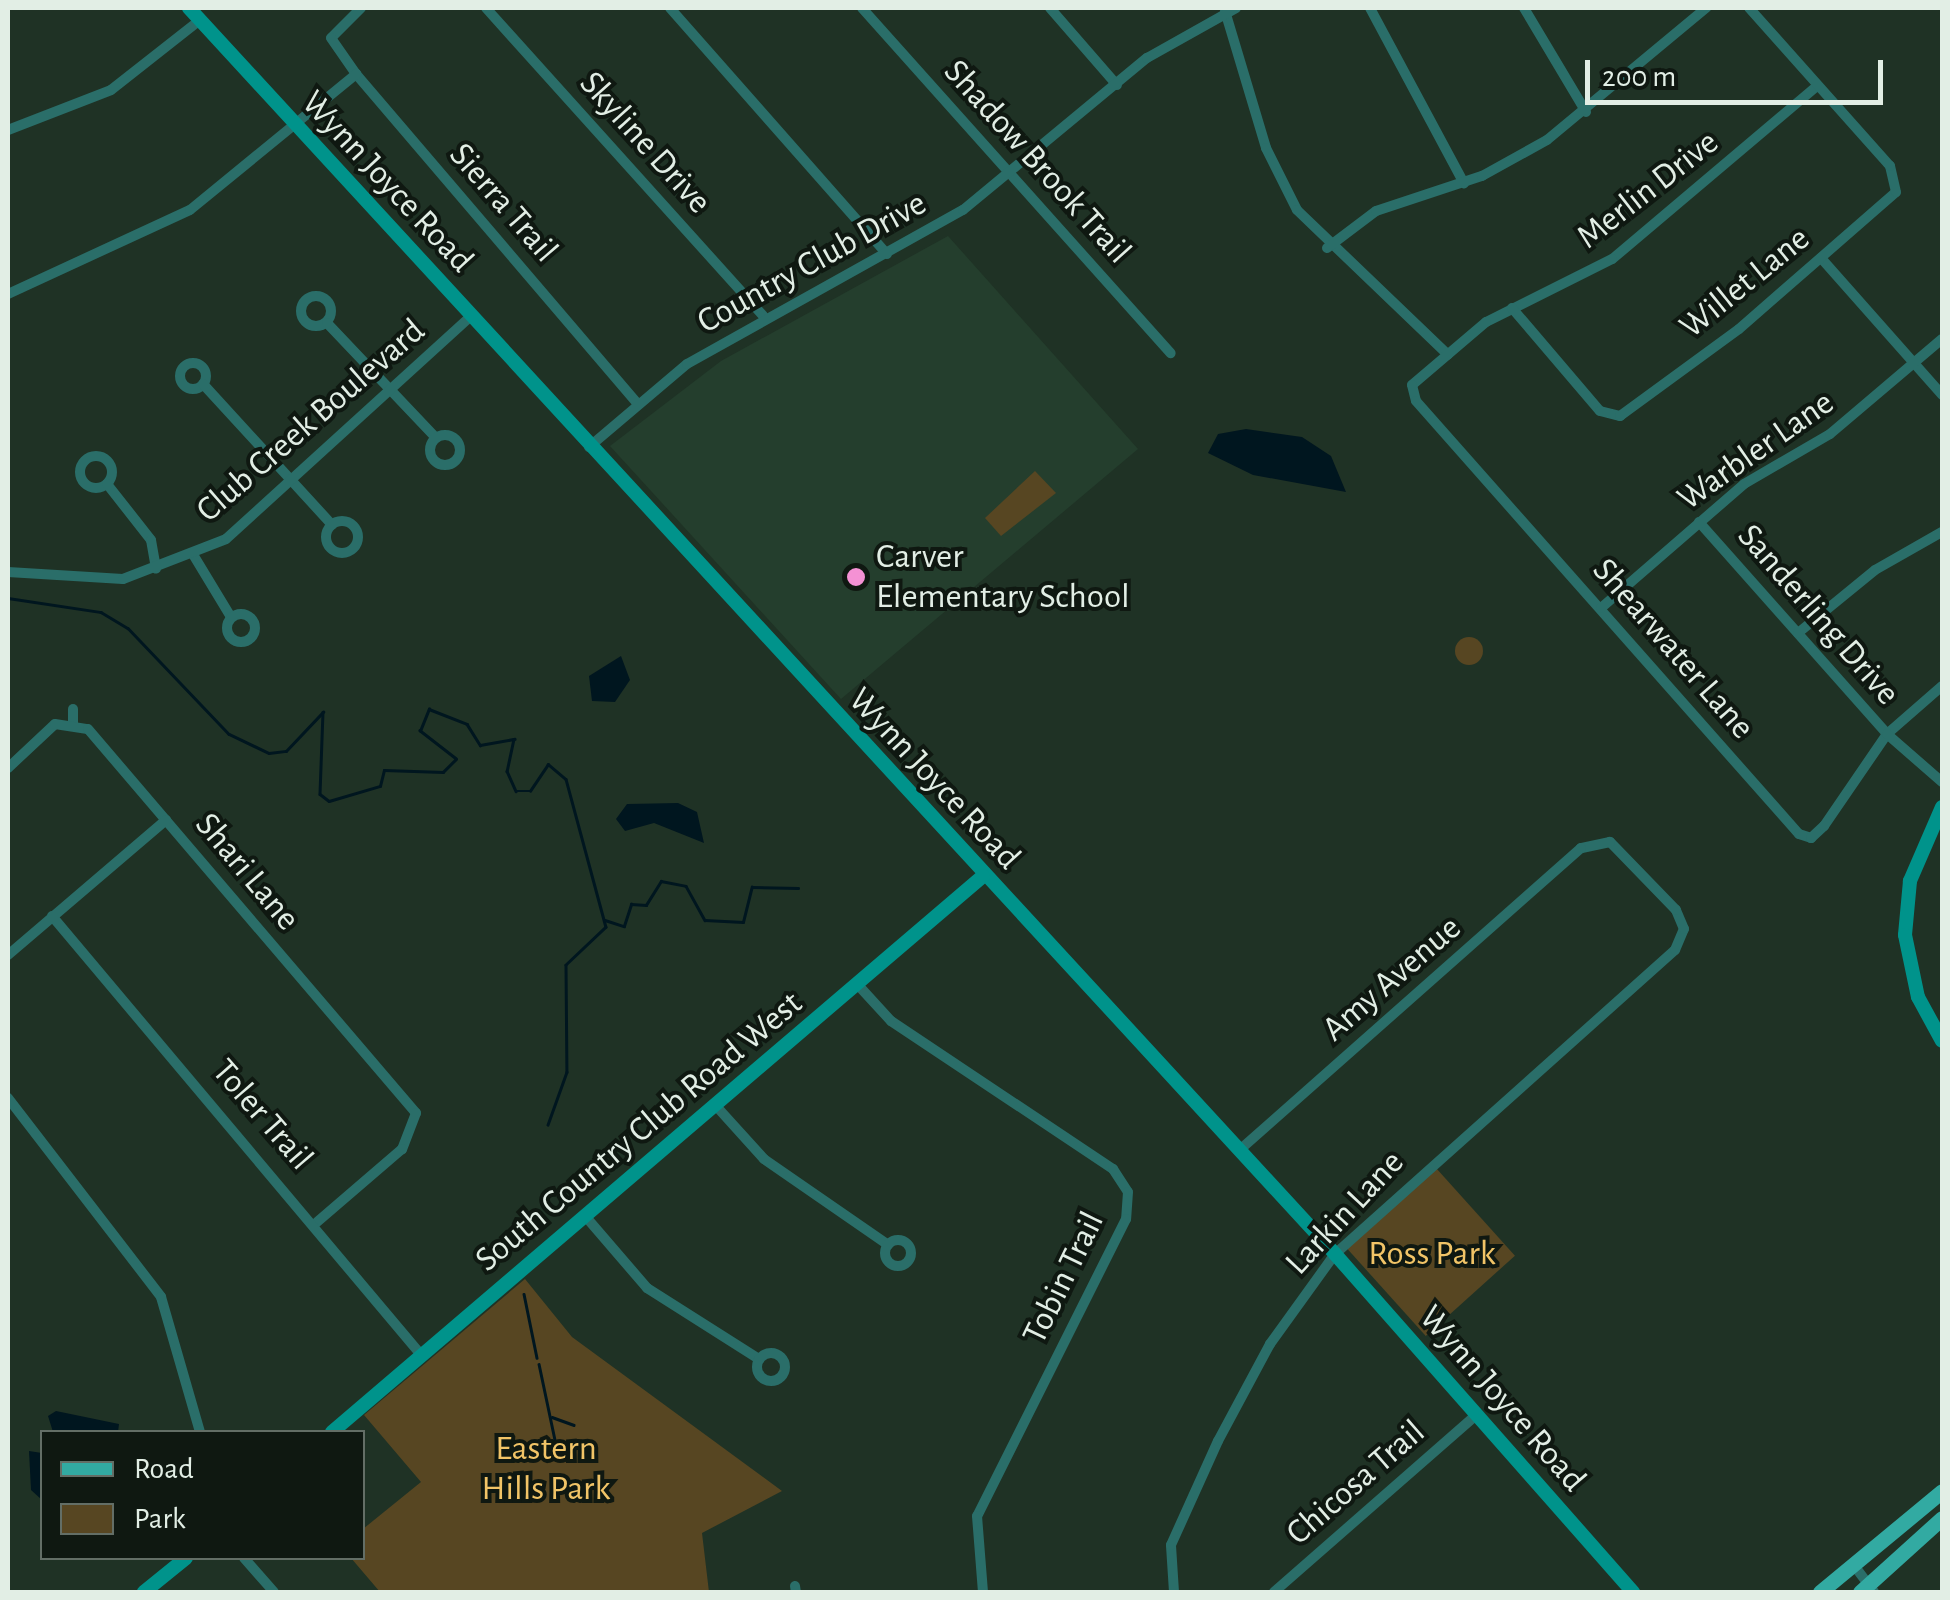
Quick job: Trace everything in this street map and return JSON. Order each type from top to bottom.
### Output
[{"type":"main road","points":[[1820,1592],[1942,1491]]},
{"type":"main road","points":[[1867,1590],[1942,1518]]},
{"type":"street","name":"Wynn Joyce Road","points":[[189,8],[588,448],[1334,1254],[1633,1592]]},
{"type":"street","name":"Sierra Trail","points":[[360,8],[331,38],[356,74],[636,402]]},
{"type":"street","name":"Skyline Drive","points":[[486,8],[763,316]]},
{"type":"street","points":[[670,8],[888,254]]},
{"type":"street","name":"Shadow Brook Trail","points":[[862,8],[1171,352]]},
{"type":"street","points":[[1050,8],[1117,85]]},
{"type":"street","points":[[1370,8],[1464,183]]},
{"type":"street","points":[[1524,8],[1586,112]]},
{"type":"street","points":[[1327,248],[1376,211],[1464,183],[1586,112],[1706,8]]},
{"type":"street","points":[[1748,8],[1817,86]]},
{"type":"street","points":[[1231,9],[1274,170],[1327,248],[1448,356]]},
{"type":"street","name":"Country Club Drive","points":[[588,448],[636,402],[763,316],[888,254],[1011,175],[1117,85],[1231,9]]},
{"type":"street","points":[[8,130],[112,90],[200,20]]},
{"type":"street","points":[[8,294],[190,210],[296,129],[356,74]]},
{"type":"street","name":"Willet Lane","points":[[1512,308],[1600,411],[1620,416],[1821,258],[1900,186],[1817,86]]},
{"type":"street","name":"Merlin Drive","points":[[1414,393],[1448,356],[1512,308],[1612,258],[1817,86]]},
{"type":"street","points":[[1821,258],[1942,395]]},
{"type":"street","name":"Club Creek Boulevard","points":[[8,572],[83,580],[156,569],[194,556],[291,484],[470,317]]},
{"type":"street","points":[[327,322],[436,438]]},
{"type":"street","name":"Warbler Lane","points":[[1601,608],[1760,472],[1840,427],[1942,340]]},
{"type":"street","points":[[203,384],[332,525]]},
{"type":"street","name":"Shearwater Lane","points":[[1414,393],[1799,834],[1811,838],[1834,816],[1887,734]]},
{"type":"street","points":[[107,484],[151,540],[156,569]]},
{"type":"street","name":"Sanderling Drive","points":[[1699,522],[1887,734],[1942,782]]},
{"type":"street","points":[[1798,633],[1875,570],[1942,532]]},
{"type":"street","points":[[194,556],[231,617]]},
{"type":"street","points":[[1887,734],[1942,686]]},
{"type":"street","points":[[8,768],[41,733],[73,726],[73,710]]},
{"type":"street","name":"Shari Lane","points":[[73,726],[88,728],[416,1113],[416,1130],[317,1222]]},
{"type":"street","points":[[1942,807],[1910,881],[1906,935],[1918,996],[1942,1041]]},
{"type":"street","points":[[8,956],[166,820]]},
{"type":"street","name":"Larkin Lane","points":[[1174,1592],[1171,1545],[1218,1441],[1270,1344],[1334,1254],[1675,950],[1684,928],[1676,910],[1610,842],[1580,848]]},
{"type":"street","name":"Amy Avenue","points":[[1239,1151],[1580,848]]},
{"type":"street","name":"South Country Club Road West","points":[[334,1430],[983,876]]},
{"type":"street","name":"Toler Trail","points":[[52,916],[317,1222],[422,1356]]},
{"type":"street","name":"Tobin Trail","points":[[858,985],[891,1021],[1113,1169],[1128,1192],[1126,1219],[977,1516],[983,1592]]},
{"type":"street","points":[[8,1098],[162,1298],[199,1430]]},
{"type":"street","points":[[717,1107],[764,1158],[888,1245]]},
{"type":"street","points":[[586,1217],[647,1288],[759,1359]]},
{"type":"street","name":"Chicosa Trail","points":[[1274,1592],[1475,1416]]},
{"type":"street","points":[[144,1592],[184,1560]]},
{"type":"street","points":[[246,1560],[274,1592]]},
{"type":"street","points":[[1852,1564],[1867,1590]]},
{"type":"shaded area","name":"Carver Elementary School","points":[[948,236],[1138,449],[841,699],[610,446],[721,361]]},
{"type":"green space","points":[[1035,471],[1056,493],[1001,536],[985,518]]},
{"type":"green space","points":[[1469,637],[1479,641],[1483,651],[1479,661],[1469,665],[1459,661],[1455,651],[1459,641]]},
{"type":"green space","name":"Ross Park","points":[[1436,1168],[1515,1256],[1426,1336],[1347,1248]]},
{"type":"green space","name":"Eastern Hills Park","points":[[525,1279],[572,1337],[782,1491],[702,1533],[709,1592],[380,1592],[353,1560],[365,1560],[365,1527],[421,1482],[364,1415]]},
{"type":"water","points":[[1246,429],[1302,437],[1331,456],[1346,492],[1253,475],[1208,453],[1218,434]]},
{"type":"water","points":[[621,656],[630,680],[615,702],[592,701],[589,676]]},
{"type":"water","points":[[678,803],[697,812],[704,843],[654,823],[625,831],[616,819],[627,804]]},
{"type":"water","points":[[56,1411],[119,1424],[118,1430],[52,1430],[48,1416]]},
{"type":"water","points":[[29,1451],[40,1453],[40,1498],[31,1490]]},
{"type":"waterway","points":[[8,598],[101,612],[128,628],[229,734],[269,753],[286,751],[323,712],[320,794],[329,801],[380,786],[384,770],[443,772],[456,759],[420,731],[429,709],[467,724],[480,745],[514,739],[507,771],[516,791],[530,791],[548,764],[566,779],[606,927],[566,965],[567,1072],[548,1125]]},
{"type":"waterway","points":[[605,920],[624,926],[631,904],[646,905],[661,881],[686,886],[705,920],[743,922],[752,887],[798,888]]},
{"type":"waterway","points":[[524,1294],[537,1358]]},
{"type":"waterway","points":[[539,1364],[556,1445]]},
{"type":"waterway","points":[[552,1417],[574,1425]]},
{"type":"place","name":"Carver Elementary School","points":[[856,577]]}]
